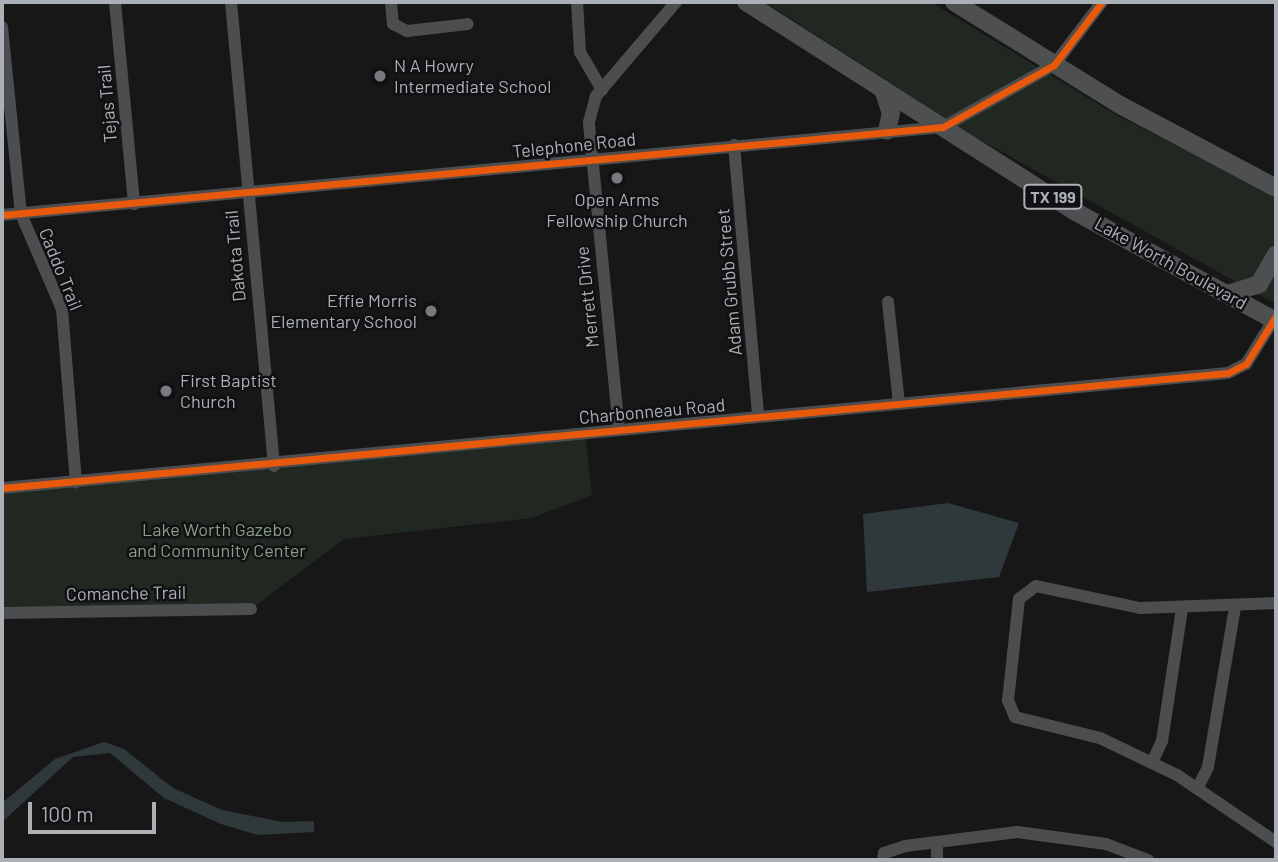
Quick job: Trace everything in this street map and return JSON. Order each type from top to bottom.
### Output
[{"type":"highway","name":"Lake Worth Boulevard","points":[[746,2],[1074,211],[1276,319]]},
{"type":"highway","points":[[954,2],[1054,65],[1276,187]]},
{"type":"highway","points":[[883,89],[891,113],[887,131]]},
{"type":"highway","points":[[1227,294],[1257,286],[1276,254]]},
{"type":"street","name":"Tejas Trail","points":[[115,2],[134,204]]},
{"type":"street","name":"Dakota Trail","points":[[230,2],[274,466]]},
{"type":"street","points":[[390,2],[393,24],[407,31],[468,24]]},
{"type":"street","points":[[577,2],[580,52],[602,90],[676,2]]},
{"type":"street","name":"Telephone Road","points":[[2,215],[247,195],[590,158],[943,127],[1054,65],[1102,2]]},
{"type":"street","name":"Caddo Trail","points":[[2,27],[21,214],[62,309],[76,482]]},
{"type":"street","name":"Merrett Drive","points":[[602,90],[591,109],[590,158],[619,430]]},
{"type":"street","name":"Adam Grubb Street","points":[[734,145],[758,416]]},
{"type":"street","points":[[888,302],[899,403]]},
{"type":"street","name":"Charbonneau Road","points":[[4,489],[274,466],[758,416],[1228,373],[1246,364],[1276,319]]},
{"type":"street","points":[[1273,836],[1198,787],[1100,738],[1015,717],[1008,700],[1019,599],[1036,586],[1140,608],[1276,604]]},
{"type":"street","points":[[1198,787],[1208,767],[1235,607]]},
{"type":"street","points":[[1152,763],[1162,741],[1182,608]]},
{"type":"street","name":"Comanche Trail","points":[[2,613],[251,609]]},
{"type":"street","points":[[883,860],[884,853],[905,846],[1017,832],[1106,844],[1149,860]]},
{"type":"street","points":[[937,843],[937,860]]},
{"type":"green space","points":[[765,2],[931,2],[1116,115],[1276,196],[1276,304],[975,137]]},
{"type":"green space","name":"Lake Worth Gazebo and Community Center","points":[[585,433],[592,495],[532,518],[344,539],[251,609],[2,613],[2,491]]},
{"type":"shaded area","points":[[948,503],[1019,523],[999,577],[867,592],[863,514]]},
{"type":"shaded area","points":[[104,742],[124,749],[173,788],[222,810],[283,822],[314,821],[314,832],[258,835],[221,824],[164,798],[110,753],[73,757],[2,822],[2,803],[55,759]]},
{"type":"cycle path","points":[[2,215],[943,127],[1054,65],[1102,2]]},
{"type":"cycle path","points":[[2,488],[1228,373],[1246,364],[1276,316]]},
{"type":"place","name":"N A Howry Intermediate School","points":[[380,76]]},
{"type":"place","name":"Open Arms Fellowship Church","points":[[617,178]]},
{"type":"place","name":"Effie Morris Elementary School","points":[[431,311]]},
{"type":"place","name":"First Baptist Church","points":[[166,391]]}]
